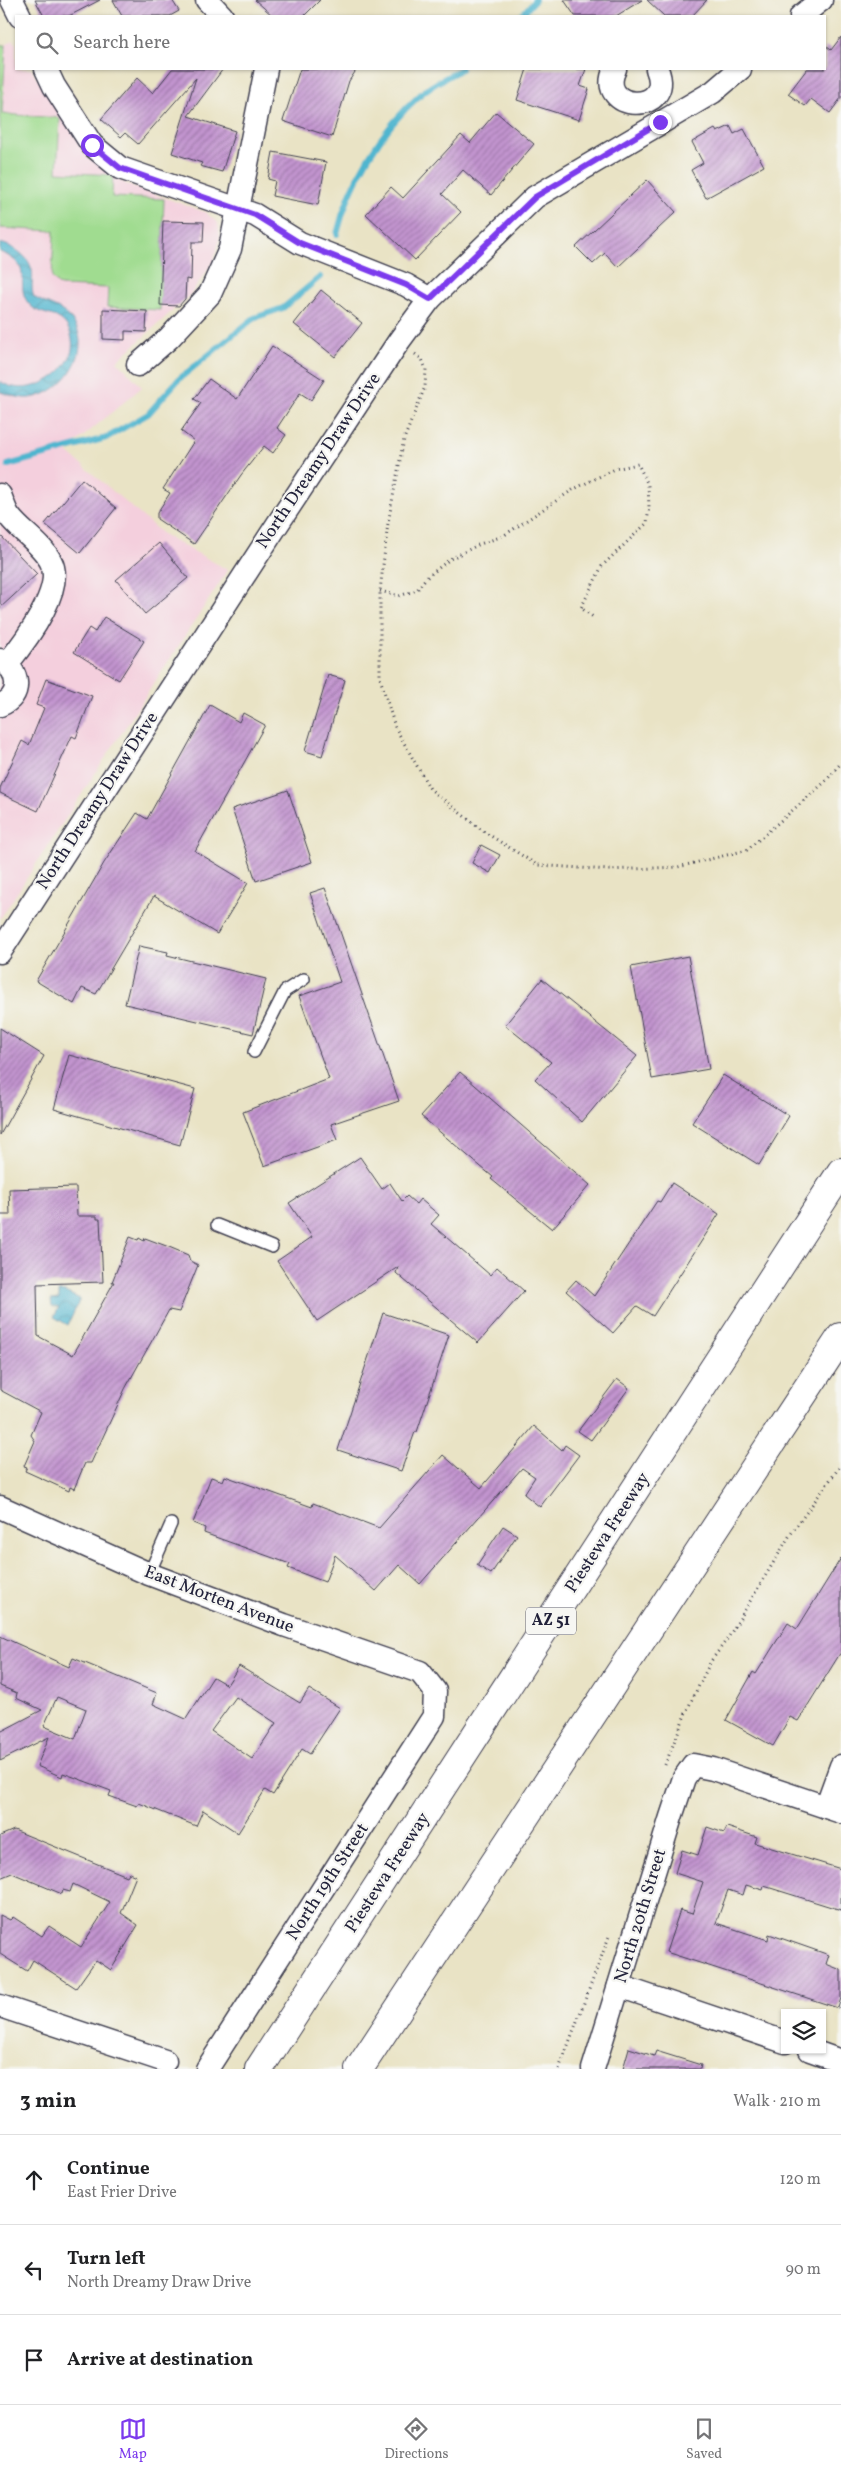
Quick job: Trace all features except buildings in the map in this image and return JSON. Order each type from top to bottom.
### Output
[{"type":"highway","name":"Piestewa Freeway","points":[[259,2069],[841,1172]]},
{"type":"highway","points":[[359,2069],[841,1337]]},
{"type":"street","points":[[12,0],[20,15]]},
{"type":"street","points":[[206,0],[221,15]]},
{"type":"street","points":[[802,15],[821,0]]},
{"type":"street","points":[[46,70],[54,86],[92,145],[120,168],[262,218],[315,250],[406,285],[430,299]]},
{"type":"street","points":[[138,365],[169,338],[210,294],[230,250],[266,70]]},
{"type":"street","points":[[615,70],[612,77],[614,90],[623,100],[639,104],[649,100],[658,89],[660,79],[657,70]]},
{"type":"street","name":"North Dreamy Draw Drive","points":[[0,952],[242,578],[399,341],[430,299],[535,197],[713,92],[739,70]]},
{"type":"street","points":[[649,100],[660,122]]},
{"type":"street","points":[[0,495],[9,516],[51,562],[55,575],[51,595],[20,648],[4,662],[15,674],[15,691],[6,703],[0,705]]},
{"type":"street","name":"East Morten Avenue","points":[[0,1507],[149,1574],[284,1625],[394,1661],[420,1672],[435,1691]]},
{"type":"street","name":"North 19th Street","points":[[207,2069],[434,1716],[435,1691]]},
{"type":"street","name":"North 20th Street","points":[[593,2069],[684,1778],[693,1765],[713,1769],[833,1810]]},
{"type":"street","points":[[833,1810],[841,1766]]},
{"type":"street","points":[[619,1986],[781,2041]]},
{"type":"street","points":[[0,2006],[164,2061]]},
{"type":"street","points":[[821,2054],[841,2061]]},
{"type":"lane","points":[[254,1052],[285,991],[304,979]]},
{"type":"lane","points":[[217,1225],[272,1247]]},
{"type":"lane","points":[[149,1574],[171,1524]]},
{"type":"path","points":[[399,341],[422,359],[426,368],[425,387],[404,439],[396,473],[380,591],[380,678],[396,728],[430,789],[483,831],[537,865],[610,870],[678,867],[747,850],[825,782],[841,763]]},
{"type":"path","points":[[380,591],[400,596],[417,590],[425,579],[450,559],[480,544],[503,536],[574,489],[615,469],[638,464],[648,485],[649,507],[647,523],[602,566],[581,608],[593,617]]},
{"type":"shaded area","points":[[13,40],[15,43],[15,70],[32,70],[90,159],[126,184],[205,212],[218,223],[220,237],[213,262],[191,294],[117,361],[142,387],[66,451],[164,535],[228,570],[0,919],[0,45],[6,45]]},
{"type":"green space","points":[[0,45],[6,45],[2,114],[60,118],[57,172],[113,175],[112,197],[164,199],[160,310],[107,307],[108,288],[60,286],[52,278],[54,231],[0,228]]},
{"type":"water","points":[[0,243],[15,249],[28,260],[32,270],[34,297],[66,314],[77,330],[80,342],[78,355],[73,367],[65,379],[43,395],[30,398],[0,392],[0,381],[12,387],[26,388],[52,378],[63,368],[70,357],[72,344],[69,330],[60,319],[39,311],[29,304],[23,290],[21,270],[18,264],[11,258],[0,252]]},
{"type":"water","points":[[59,1291],[80,1299],[68,1325],[54,1317],[59,1307],[52,1307],[51,1300],[59,1299]]},
{"type":"waterway","points":[[522,15],[535,0]]},
{"type":"waterway","points":[[337,234],[358,176],[380,140],[406,108],[425,90],[459,70]]},
{"type":"waterway","points":[[8,465],[106,438],[148,414],[179,379],[254,318],[283,308],[320,277]]},
{"type":"route","points":[[92,145],[120,168],[255,215],[300,243],[406,285],[430,299],[535,197],[660,122]]}]
